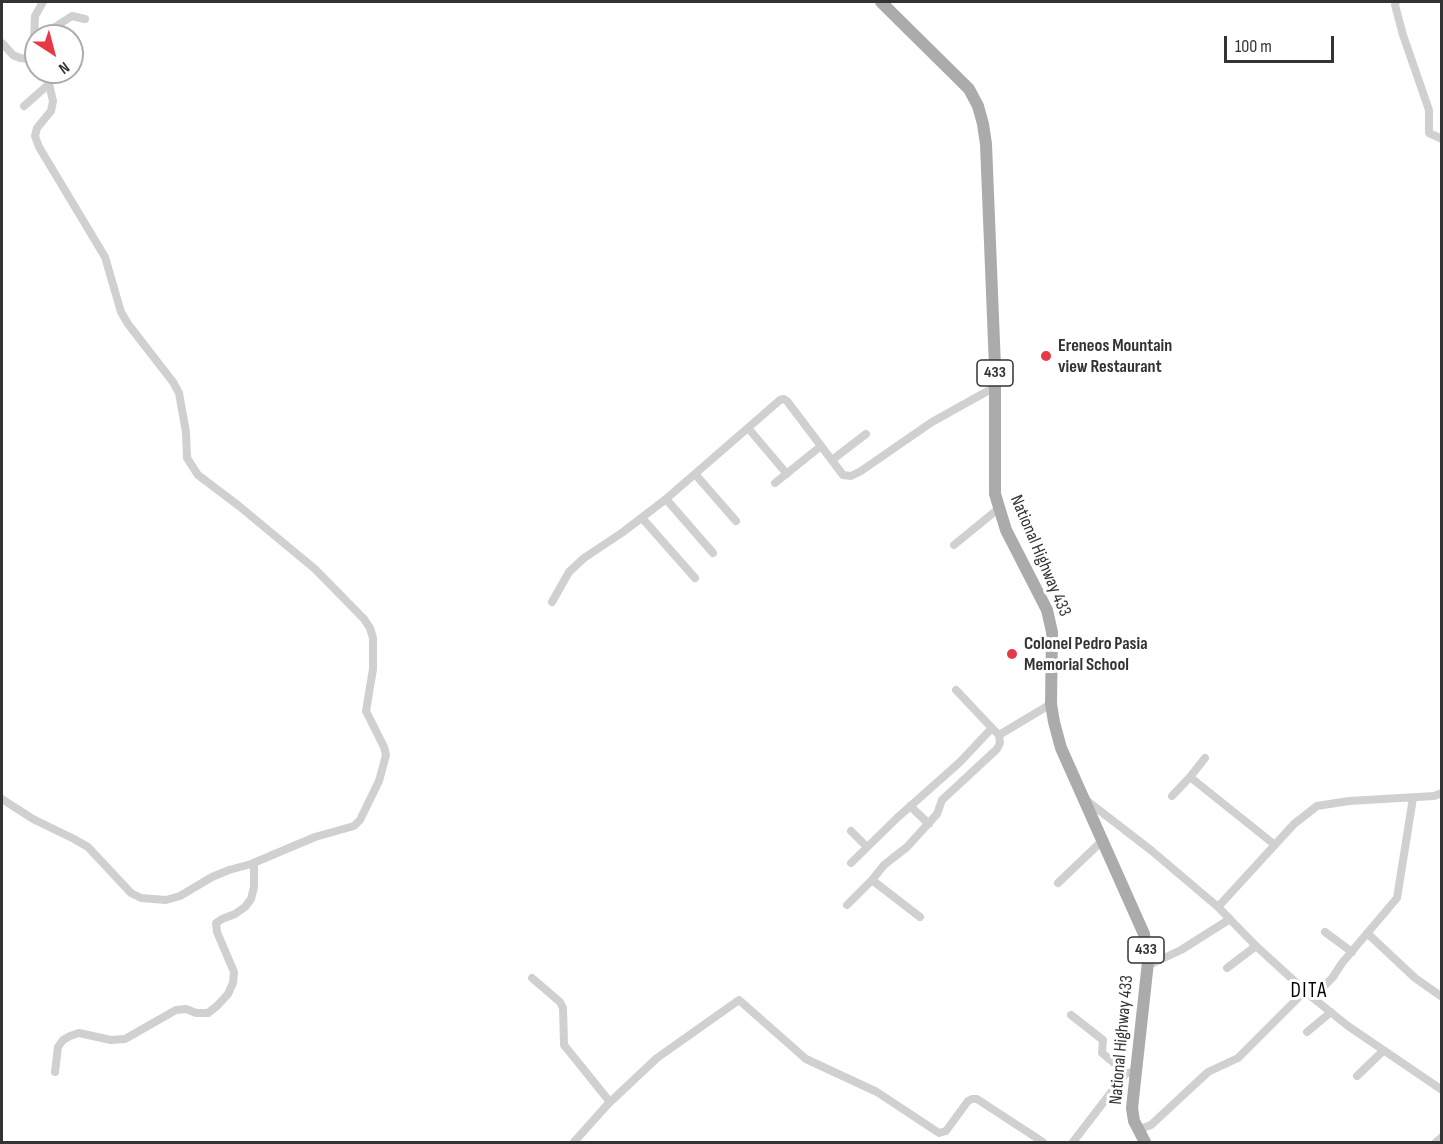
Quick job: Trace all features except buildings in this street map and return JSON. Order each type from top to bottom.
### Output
[{"type":"main road","name":"National Highway 433","points":[[881,2],[955,73],[969,89],[978,106],[986,144],[995,387],[994,482],[998,509],[1006,530],[1047,610],[1052,632],[1051,704],[1061,748],[1144,934],[1148,966],[1131,1072],[1132,1108],[1137,1130],[1145,1143]]},
{"type":"street","points":[[36,24],[35,16],[43,2]]},
{"type":"street","points":[[1396,2],[1403,35],[1429,110],[1429,133],[1442,139]]},
{"type":"street","points":[[60,24],[72,16],[85,19]]},
{"type":"street","points":[[2,43],[20,58],[24,58]]},
{"type":"street","points":[[2,799],[33,819],[88,847],[131,892],[141,898],[166,900],[180,896],[229,870],[254,863],[315,837],[354,826],[360,820],[378,781],[386,755],[366,711],[373,669],[373,638],[370,628],[315,569],[194,470],[187,458],[186,432],[179,393],[173,381],[121,312],[105,257],[39,147],[35,136],[37,128],[51,111],[53,101],[49,84],[24,106]]},
{"type":"street","points":[[552,602],[570,572],[584,558],[666,499],[784,399],[843,474],[850,476],[861,471],[933,422],[995,387]]},
{"type":"street","points":[[748,428],[787,474]]},
{"type":"street","points":[[832,460],[866,434]]},
{"type":"street","points":[[775,483],[821,446]]},
{"type":"street","points":[[695,474],[736,521]]},
{"type":"street","points":[[666,499],[713,553]]},
{"type":"street","points":[[954,544],[998,509]]},
{"type":"street","points":[[642,518],[695,578]]},
{"type":"street","points":[[848,905],[884,865],[907,847],[929,824],[938,814],[942,800],[1000,743],[999,735],[956,690]]},
{"type":"street","points":[[999,735],[1051,704]]},
{"type":"street","points":[[851,863],[960,762],[992,728]]},
{"type":"street","points":[[1172,796],[1205,758]]},
{"type":"street","points":[[1190,777],[1275,845]]},
{"type":"street","points":[[1218,907],[1294,824],[1317,806],[1349,801],[1434,796],[1442,793]]},
{"type":"street","points":[[1082,797],[1152,851],[1218,907],[1256,946],[1313,998],[1383,1051],[1442,1090]]},
{"type":"street","points":[[1313,998],[1398,897],[1413,798]]},
{"type":"street","points":[[910,806],[929,824]]},
{"type":"street","points":[[851,831],[867,847]]},
{"type":"street","points":[[1058,884],[1103,840]]},
{"type":"street","points":[[55,1072],[58,1047],[70,1036],[79,1033],[111,1040],[125,1039],[176,1010],[186,1009],[196,1013],[208,1013],[217,1006],[231,989],[234,972],[217,933],[216,923],[235,914],[251,899],[254,887],[254,863]]},
{"type":"street","points":[[872,880],[920,917]]},
{"type":"street","points":[[1148,966],[1181,950],[1230,919]]},
{"type":"street","points":[[1326,932],[1352,952]]},
{"type":"street","points":[[1367,933],[1415,978],[1442,997]]},
{"type":"street","points":[[1227,968],[1256,946]]},
{"type":"street","points":[[532,978],[560,1002],[563,1008],[564,1045],[610,1102]]},
{"type":"street","points":[[1137,1130],[1151,1125],[1208,1072],[1238,1058],[1305,991]]},
{"type":"street","points":[[574,1143],[610,1102],[657,1058],[739,1000],[806,1059],[877,1092],[939,1133],[946,1131],[968,1101],[976,1099],[1043,1143]]},
{"type":"street","points":[[1307,1032],[1331,1012]]},
{"type":"street","points":[[1071,1016],[1103,1040],[1101,1053],[1131,1072],[1073,1143]]},
{"type":"street","points":[[1357,1076],[1383,1051]]},
{"type":"street","points":[[1436,1143],[1442,1137]]},
{"type":"place","name":"Ereneos Mountain view Restaurant","points":[[1046,356]]},
{"type":"place","name":"Colonel Pedro Pasia Memorial School","points":[[1012,654]]},
{"type":"district","name":"DITA","points":[[1309,992]]}]
